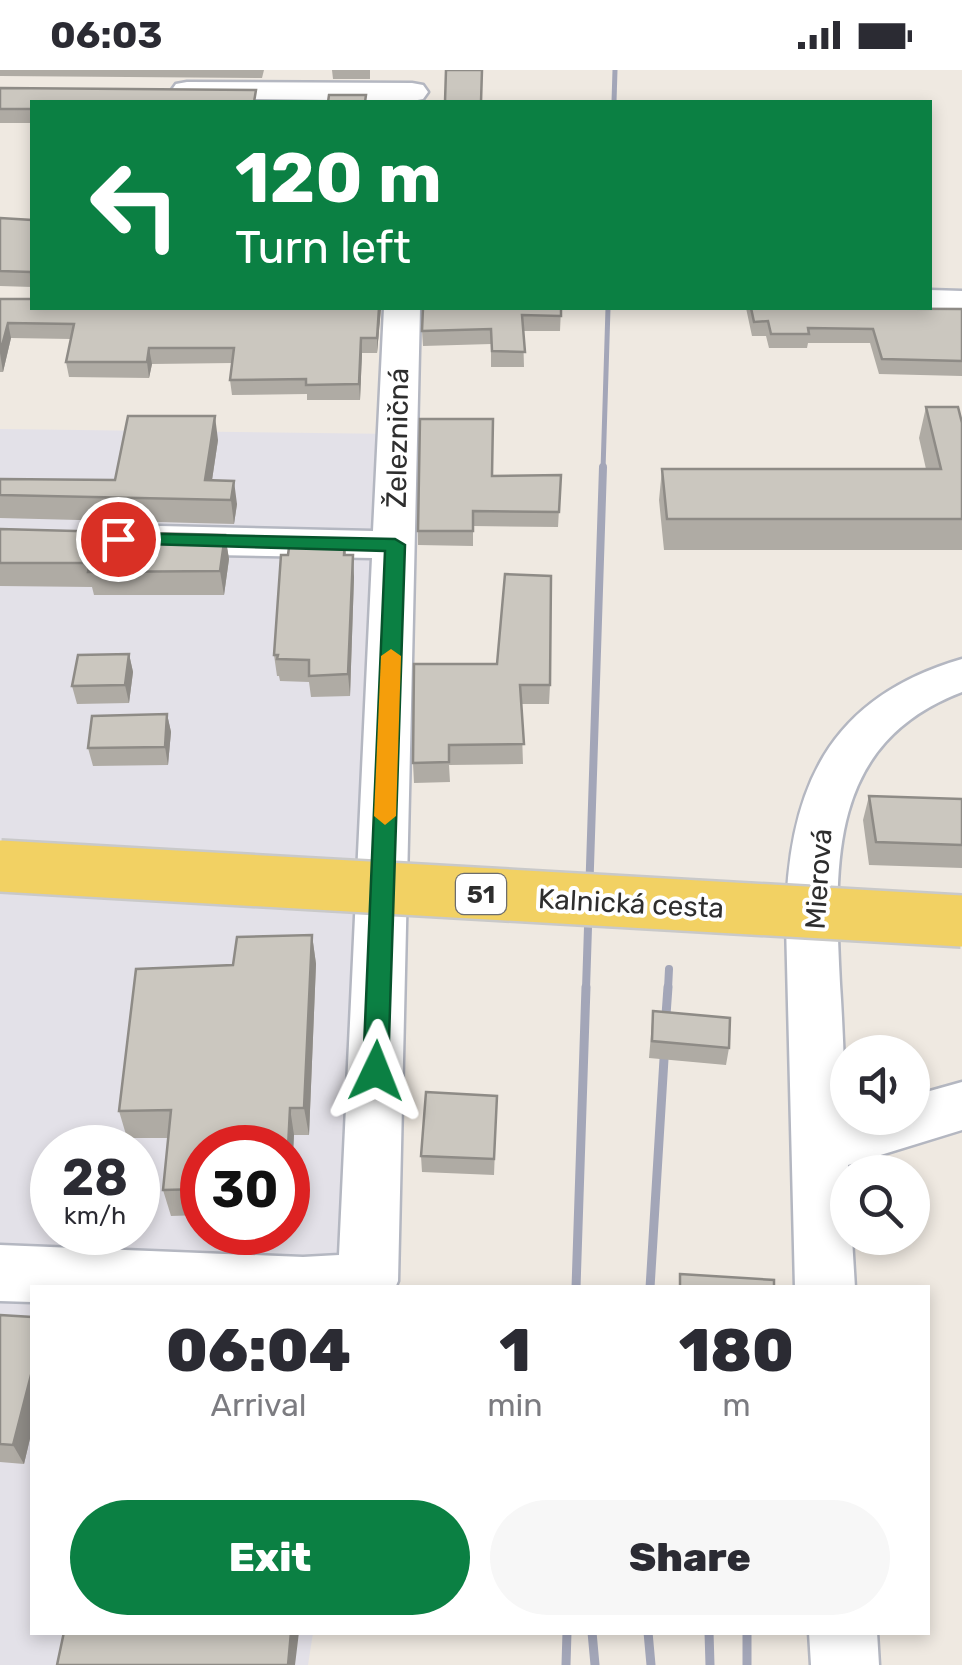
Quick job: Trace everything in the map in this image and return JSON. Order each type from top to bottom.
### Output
[{"type":"main road","name":"Kalnická cesta","points":[[0,866],[962,922]]},
{"type":"street","points":[[157,90],[413,88]]},
{"type":"street","points":[[932,301],[962,302]]},
{"type":"street","name":"Železničná","points":[[0,1273],[303,1285],[368,1281],[402,310]]},
{"type":"street","points":[[118,539],[395,545]]},
{"type":"street","name":"Mierová","points":[[826,1285],[813,934],[818,826],[834,780],[868,727],[900,704],[962,676]]},
{"type":"street","points":[[818,1152],[855,1136],[962,1106]]},
{"type":"street","points":[[843,1635],[845,1665]]},
{"type":"shaded area","points":[[0,429],[397,434],[368,1281],[30,1285],[30,1635],[313,1635],[308,1665],[0,1665]]},
{"type":"building","points":[[446,70],[482,70],[481,100],[445,100]]},
{"type":"building","points":[[0,88],[256,90],[254,100],[30,100],[30,109],[0,109]]},
{"type":"building","points":[[329,95],[366,95],[365,100],[328,100]]},
{"type":"building","points":[[0,218],[30,220],[30,272],[0,271]]},
{"type":"building","points":[[0,299],[30,299],[30,310],[379,310],[377,338],[361,338],[359,384],[306,385],[306,379],[230,380],[234,348],[149,348],[147,362],[66,362],[74,324],[8,323],[0,353]]},
{"type":"building","points":[[962,309],[962,361],[882,359],[873,329],[808,328],[809,334],[771,334],[768,321],[754,322],[751,310]]},
{"type":"building","points":[[423,310],[561,310],[561,316],[522,315],[525,352],[492,351],[491,329],[422,331]]},
{"type":"building","points":[[926,407],[958,407],[962,423],[962,519],[667,519],[662,469],[941,469]]},
{"type":"building","points":[[128,416],[215,416],[205,480],[234,481],[231,500],[0,495],[0,479],[115,480]]},
{"type":"building","points":[[420,419],[493,419],[492,476],[561,475],[559,512],[473,511],[473,531],[418,531]]},
{"type":"building","points":[[0,529],[225,535],[220,571],[88,572],[90,563],[0,563]]},
{"type":"building","points":[[290,540],[345,540],[344,555],[353,555],[348,674],[309,676],[309,660],[277,659],[278,655],[274,655],[281,555],[288,555]]},
{"type":"building","points":[[505,574],[551,576],[550,685],[520,685],[524,744],[449,745],[449,762],[413,763],[414,664],[497,664]]},
{"type":"building","points":[[129,654],[125,685],[72,686],[78,655]]},
{"type":"building","points":[[167,714],[165,747],[88,748],[92,716]]},
{"type":"building","points":[[869,796],[962,799],[962,845],[876,842]]},
{"type":"building","points":[[312,935],[304,1108],[290,1108],[289,1125],[180,1125],[180,1190],[163,1190],[171,1110],[119,1111],[136,969],[233,965],[237,937]]},
{"type":"building","points":[[653,1011],[730,1018],[729,1048],[652,1041]]},
{"type":"building","points":[[426,1092],[497,1096],[494,1159],[421,1156]]},
{"type":"building","points":[[680,1274],[774,1280],[774,1285],[680,1285]]},
{"type":"building","points":[[0,1315],[30,1317],[30,1379],[13,1445],[0,1444]]},
{"type":"building","points":[[63,1635],[291,1635],[288,1665],[57,1665]]},
{"type":"railway","points":[[614,100],[615,70]]},
{"type":"railway","points":[[603,470],[608,310]]},
{"type":"railway","points":[[586,989],[603,467]]},
{"type":"railway","points":[[668,989],[669,969]]},
{"type":"railway","points":[[576,1285],[586,987]]},
{"type":"railway","points":[[665,1029],[668,987]]},
{"type":"railway","points":[[650,1285],[664,1059]]},
{"type":"railway","points":[[566,1665],[567,1635]]},
{"type":"railway","points":[[592,1635],[595,1665]]},
{"type":"railway","points":[[648,1635],[651,1665]]},
{"type":"railway","points":[[709,1635],[710,1665]]},
{"type":"railway","points":[[747,1635],[747,1665]]},
{"type":"slow traffic","points":[[385,816],[391,656]]},
{"type":"route","points":[[118,539],[395,545],[376,1071]]}]
